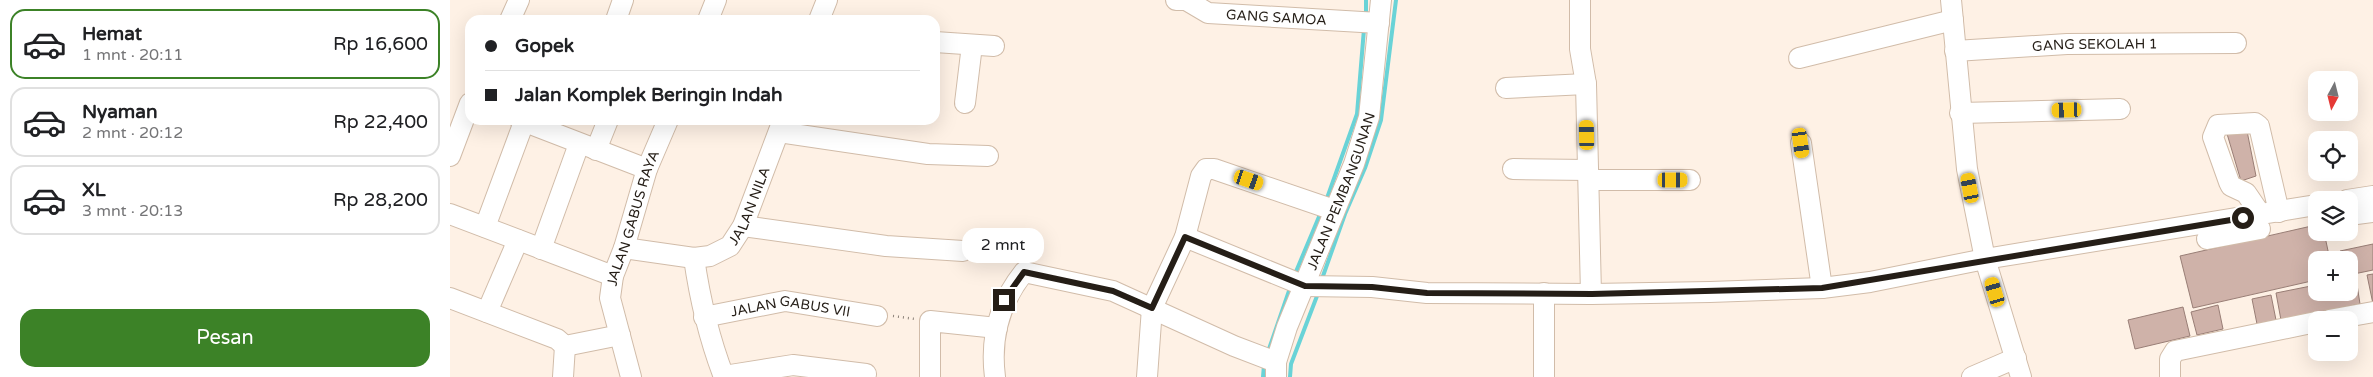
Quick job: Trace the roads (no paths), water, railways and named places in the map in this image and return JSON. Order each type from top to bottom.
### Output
[{"type":"street","points":[[512,15],[519,0]]},
{"type":"street","points":[[618,15],[623,0]]},
{"type":"street","points":[[710,15],[716,0]]},
{"type":"street","points":[[821,15],[827,0]]},
{"type":"street","name":"GANG SAMOA","points":[[1176,0],[1186,0],[1208,13],[1379,23]]},
{"type":"street","name":"JALAN PEMBANGUNAN","points":[[1276,369],[1286,327],[1305,286],[1354,164],[1369,117],[1381,0]]},
{"type":"street","points":[[1580,0],[1580,49],[1586,84],[1592,294]]},
{"type":"street","points":[[1951,0],[1960,113],[1967,170],[1985,260],[2018,368],[1972,377]]},
{"type":"street","points":[[1800,58],[1953,20]]},
{"type":"street","points":[[940,42],[994,46]]},
{"type":"street","name":"GANG SEKOLAH 1","points":[[1955,51],[2067,44],[2236,43]]},
{"type":"street","points":[[965,103],[972,45]]},
{"type":"street","points":[[1506,88],[1586,84]]},
{"type":"street","points":[[1960,113],[2120,108]]},
{"type":"street","points":[[450,156],[465,117]]},
{"type":"street","points":[[485,226],[521,125]]},
{"type":"street","points":[[532,125],[648,169]]},
{"type":"street","points":[[541,249],[587,147],[604,125]]},
{"type":"street","name":"JALAN GABUS RAYA","points":[[631,377],[610,298],[613,276],[624,248],[648,169],[666,125]]},
{"type":"street","points":[[782,126],[928,154],[988,156]]},
{"type":"street","name":"JALAN NILA","points":[[624,248],[694,258],[710,256],[730,246],[743,226],[782,126]]},
{"type":"street","points":[[1801,143],[1822,288]]},
{"type":"street","points":[[1147,377],[1152,308],[1185,237],[1201,176],[1206,169],[1214,169],[1334,210]]},
{"type":"street","points":[[1513,169],[1690,180]]},
{"type":"street","points":[[2358,198],[2373,196]]},
{"type":"street","points":[[1185,237],[1305,286],[1372,287],[1427,293],[1592,294],[1822,288],[1870,282],[1985,260],[2308,206]]},
{"type":"street","points":[[2358,214],[2373,212]]},
{"type":"street","points":[[450,214],[613,276]]},
{"type":"street","points":[[2207,239],[2308,220]]},
{"type":"street","points":[[743,226],[886,246],[963,251]]},
{"type":"street","points":[[487,312],[518,240]]},
{"type":"street","points":[[694,258],[704,317],[712,348],[724,376],[793,365],[866,374]]},
{"type":"street","points":[[995,377],[997,328],[1004,300],[1024,272],[1113,291],[1234,346],[1276,369]]},
{"type":"street","points":[[1544,293],[1544,377]]},
{"type":"street","points":[[450,298],[557,339],[566,346],[620,335]]},
{"type":"street","name":"JALAN GABUS VII","points":[[704,317],[785,301],[877,316]]},
{"type":"street","points":[[2358,315],[2373,312]]},
{"type":"street","points":[[930,377],[930,321],[997,328]]},
{"type":"street","points":[[2170,377],[2172,354],[2182,349],[2308,324]]},
{"type":"street","points":[[563,377],[566,346]]},
{"type":"waterway","points":[[1366,0],[1366,15]]},
{"type":"waterway","points":[[1323,276],[1345,214],[1365,168],[1381,120],[1396,0]]},
{"type":"waterway","points":[[1326,201],[1357,114],[1364,29]]},
{"type":"waterway","points":[[1295,274],[1321,212]]},
{"type":"waterway","points":[[1269,349],[1290,288]]},
{"type":"waterway","points":[[1290,377],[1291,364],[1317,296]]},
{"type":"waterway","points":[[1263,377],[1264,365]]}]
